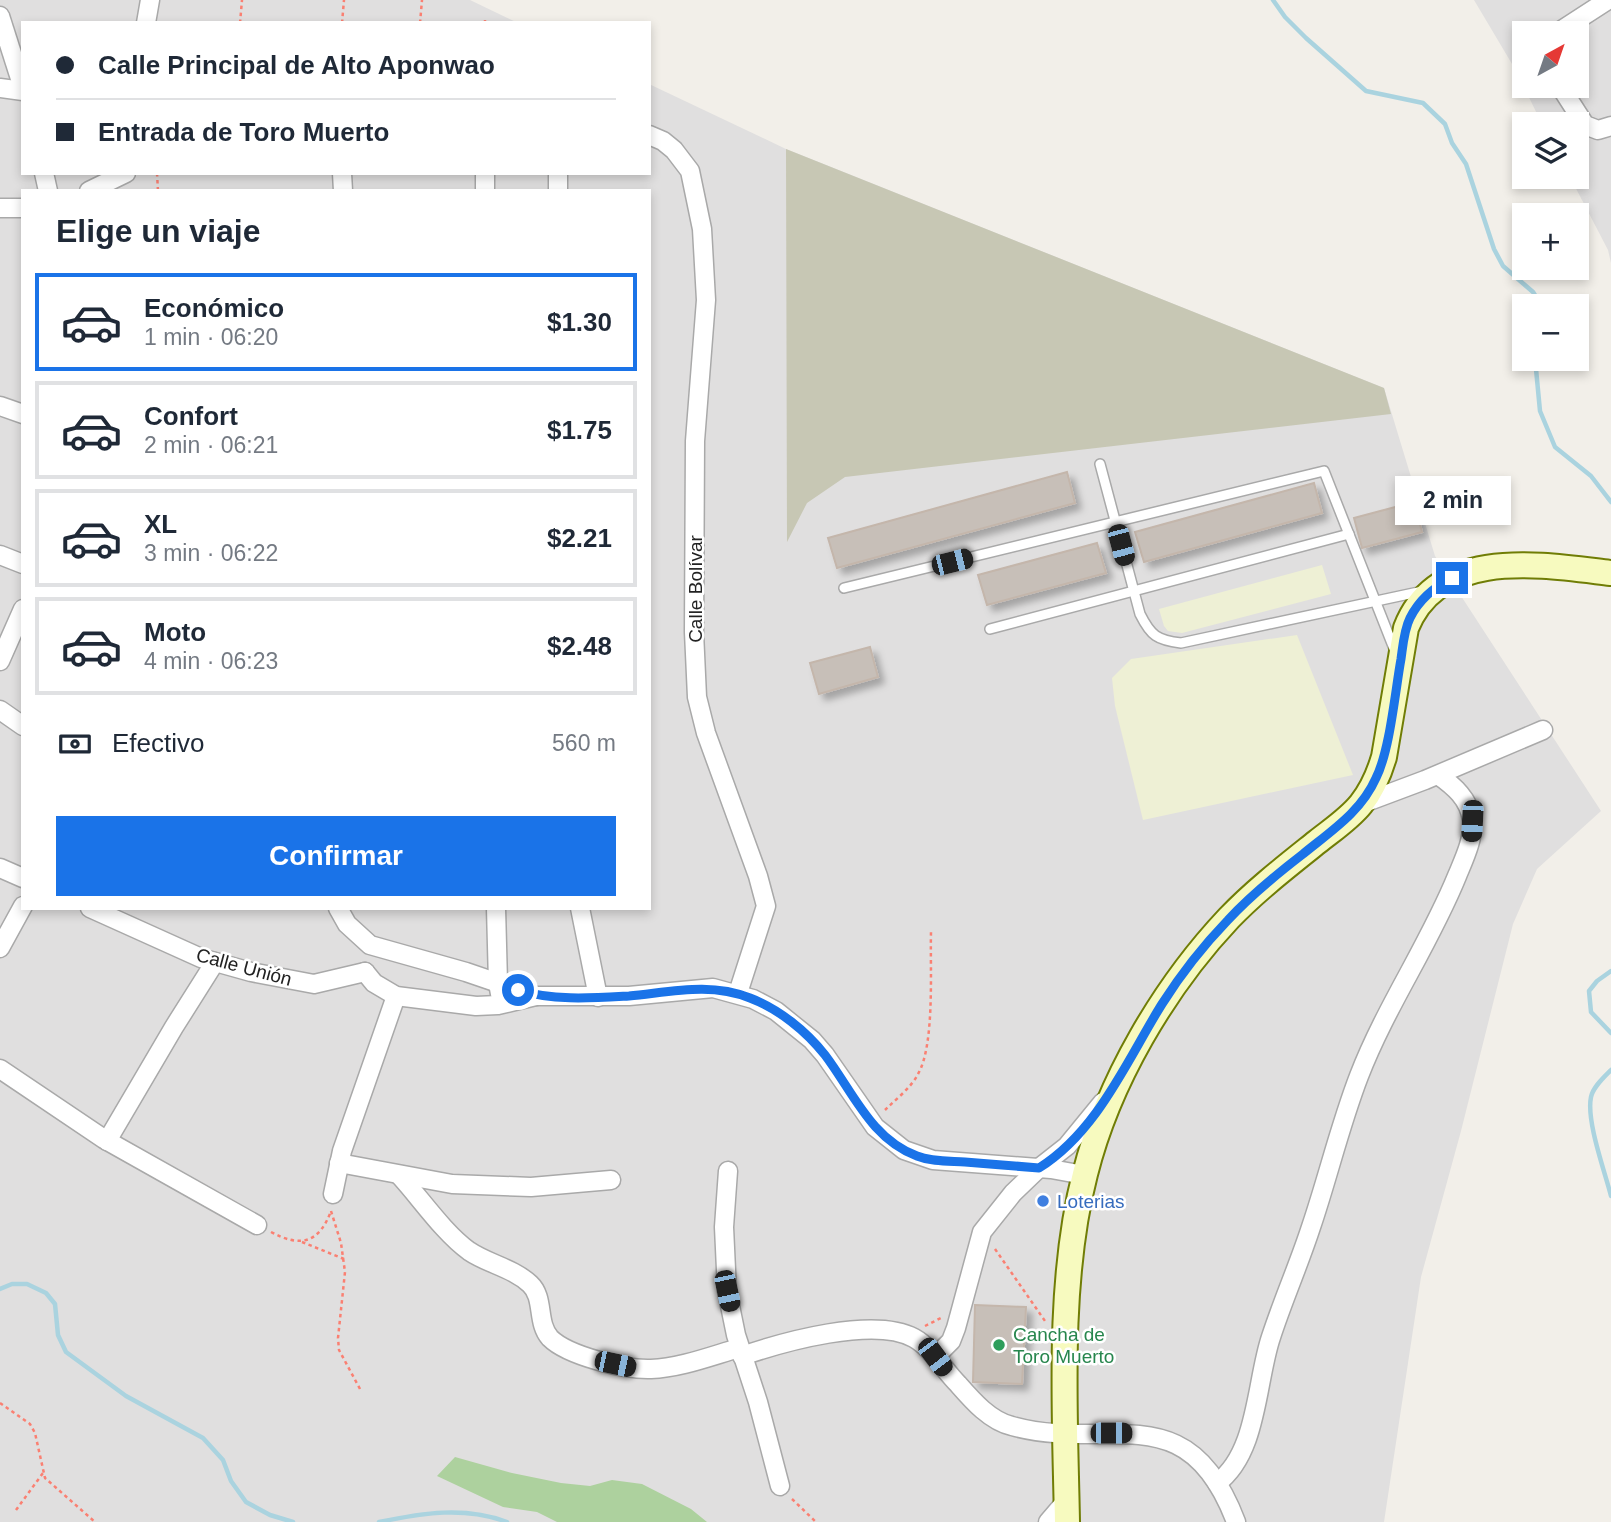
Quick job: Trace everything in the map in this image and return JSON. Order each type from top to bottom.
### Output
[{"type":"street","points":[[146,21],[150,0]]},
{"type":"street","points":[[1575,21],[1608,0]]},
{"type":"street","points":[[0,16],[21,84]]},
{"type":"street","points":[[0,88],[21,90]]},
{"type":"street","points":[[1568,98],[1585,125],[1598,130],[1611,127]]},
{"type":"street","name":"Calle Bolívar","points":[[651,136],[674,150],[690,171],[702,229],[706,300],[695,441],[694,632],[697,697],[706,733],[766,905],[738,993]]},
{"type":"street","points":[[93,189],[122,175]]},
{"type":"street","points":[[0,208],[21,208]]},
{"type":"street","points":[[0,406],[21,413]]},
{"type":"street","points":[[0,555],[21,564]]},
{"type":"street","points":[[1048,1522],[1066,1512],[1068,1295],[1084,1175],[1108,1106],[1147,1029],[1178,981],[1220,929],[1246,902],[1361,804],[1378,776],[1384,757],[1410,617],[1433,590],[1463,573],[1489,567],[1540,566],[1611,573]]},
{"type":"street","points":[[0,661],[21,614]]},
{"type":"street","points":[[0,710],[21,725]]},
{"type":"street","points":[[1361,804],[1544,730]]},
{"type":"street","points":[[1217,1483],[1234,1466],[1243,1448],[1270,1338],[1311,1229],[1367,1055],[1436,922],[1466,855],[1472,821],[1467,804],[1460,793],[1438,775]]},
{"type":"street","points":[[0,868],[21,877]]},
{"type":"street","points":[[0,948],[21,910]]},
{"type":"street","name":"Calle Unión","points":[[94,910],[215,962],[314,984],[365,972]]},
{"type":"street","points":[[339,910],[347,925],[370,945],[536,996]]},
{"type":"street","points":[[496,910],[498,983],[503,1004]]},
{"type":"street","points":[[580,910],[598,997]]},
{"type":"street","points":[[370,945],[365,972],[374,983],[396,996],[476,1006],[503,1004],[536,996],[598,997],[713,988],[738,993],[776,1010],[812,1040],[870,1121],[897,1144],[918,1156],[933,1160],[1039,1168],[1084,1175]]},
{"type":"street","points":[[107,1141],[215,962]]},
{"type":"street","points":[[332,1202],[339,1163],[362,1089],[396,996]]},
{"type":"street","points":[[935,1357],[951,1341],[982,1232],[1013,1193],[1039,1168],[1052,1160],[1083,1128],[1130,1061]]},
{"type":"street","points":[[0,1069],[107,1141],[257,1225]]},
{"type":"street","points":[[339,1163],[452,1184],[515,1187],[611,1181]]},
{"type":"street","points":[[728,1171],[724,1260],[727,1291],[741,1352],[758,1402],[780,1486]]},
{"type":"street","points":[[400,1176],[469,1251],[512,1272],[536,1290],[543,1329],[564,1349],[592,1359],[650,1369],[819,1334],[875,1330],[911,1336],[923,1344],[970,1398],[1009,1426],[1066,1433],[1134,1433],[1156,1436],[1190,1453],[1217,1483],[1236,1522]]},
{"type":"lane","points":[[1100,464],[1140,614],[1149,631],[1162,640],[1181,643],[1375,600],[1433,590]]},
{"type":"lane","points":[[844,588],[1324,471],[1400,664]]},
{"type":"lane","points":[[990,629],[1349,534]]},
{"type":"path","points":[[240,21],[242,0]]},
{"type":"path","points":[[342,21],[344,0]]},
{"type":"path","points":[[420,21],[422,0]]},
{"type":"path","points":[[870,1121],[912,1083],[925,1059],[928,1041],[931,932]]},
{"type":"path","points":[[299,1241],[316,1237],[322,1231],[332,1202]]},
{"type":"path","points":[[332,1202],[345,1272],[339,1350],[360,1389]]},
{"type":"path","points":[[257,1225],[276,1235],[325,1249],[344,1259]]},
{"type":"path","points":[[982,1232],[1046,1323]]},
{"type":"path","points":[[895,1332],[925,1326],[944,1317],[963,1301]]},
{"type":"path","points":[[0,1403],[30,1424],[35,1433],[43,1473],[54,1487],[95,1522]]},
{"type":"path","points":[[16,1510],[43,1473]]},
{"type":"path","points":[[780,1486],[816,1522]]},
{"type":"shaded area","points":[[0,0],[470,0],[514,21],[21,21],[21,175],[651,175],[651,85],[786,149],[1384,388],[1435,556],[1601,811],[1537,869],[1513,924],[1421,1277],[1384,1522],[0,1522]]},
{"type":"shaded area","points":[[1474,0],[1611,0],[1611,263],[1608,250],[1589,214],[1589,203],[1584,203],[1576,189],[1589,189],[1589,112],[1536,112],[1529,98],[1589,98],[1589,21],[1512,21],[1512,64]]},
{"type":"shaded area","points":[[786,149],[1384,388],[1391,414],[845,477],[807,503],[787,542]]},
{"type":"shaded area","points":[[1322,565],[1331,594],[1182,633],[1168,631],[1164,626],[1159,609]]},
{"type":"shaded area","points":[[1297,635],[1353,775],[1143,820],[1115,706],[1112,678],[1131,659]]},
{"type":"green space","points":[[455,1457],[561,1483],[590,1486],[612,1480],[642,1484],[691,1509],[707,1522],[557,1522],[537,1512],[503,1507],[437,1476]]},
{"type":"building","points":[[1067,472],[1075,503],[837,568],[828,538]]},
{"type":"building","points":[[1314,483],[1322,513],[1144,562],[1135,532]]},
{"type":"building","points":[[1414,502],[1422,532],[1362,548],[1354,518]]},
{"type":"building","points":[[1097,543],[1106,573],[987,605],[978,575]]},
{"type":"building","points":[[870,647],[878,677],[819,694],[810,663]]},
{"type":"building","name":"Cancha de Toro Muerto","points":[[975,1305],[1026,1307],[1022,1384],[973,1382]]},
{"type":"waterway","points":[[1273,0],[1306,38],[1366,91],[1423,103],[1445,124],[1452,143],[1466,164],[1494,249],[1503,266],[1534,294]]},
{"type":"waterway","points":[[1536,371],[1540,411],[1555,447],[1591,476],[1611,502]]},
{"type":"waterway","points":[[1611,971],[1589,991],[1591,1012],[1611,1033]]},
{"type":"waterway","points":[[1611,1070],[1594,1090],[1590,1107],[1611,1196]]},
{"type":"waterway","points":[[0,1289],[12,1284],[27,1284],[46,1293],[55,1304],[58,1335],[66,1352],[126,1396],[203,1438],[223,1460],[231,1481],[246,1502],[270,1515],[293,1522]]},
{"type":"waterway","points":[[379,1522],[443,1513],[475,1514],[507,1522]]},
{"type":"place","name":"Loterias","points":[[1043,1201]]},
{"type":"place","name":"Cancha de Toro Muerto","points":[[999,1345]]},
{"type":"route","points":[[518,990],[536,996],[580,997],[629,996],[713,988],[733,992],[776,1010],[794,1023],[825,1055],[875,1126],[904,1150],[933,1160],[1039,1168],[1066,1146],[1101,1105],[1130,1061],[1163,1002],[1210,939],[1246,902],[1361,804],[1378,776],[1384,757],[1410,617],[1423,598],[1452,578]]}]
